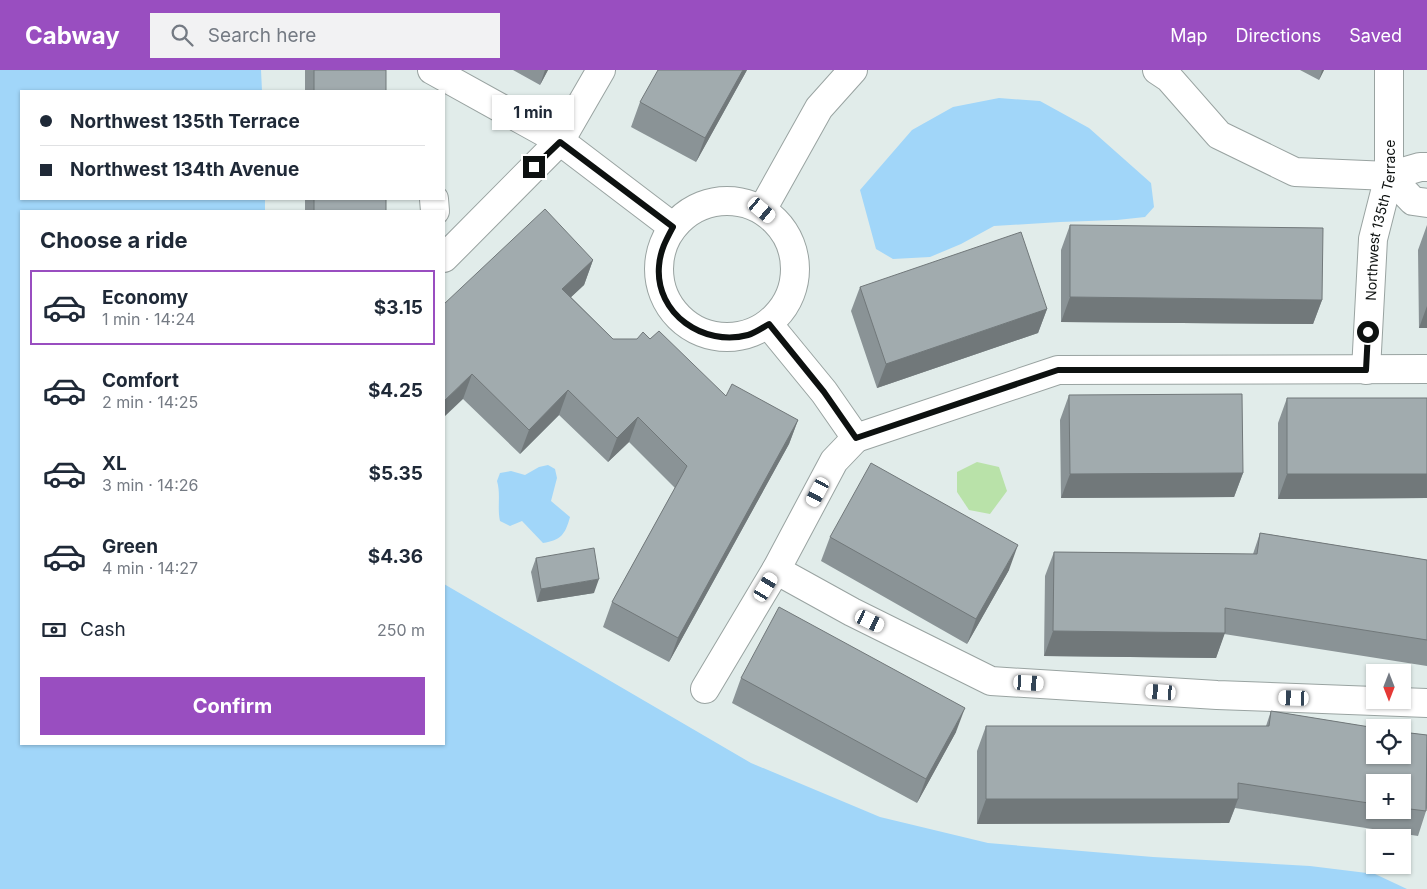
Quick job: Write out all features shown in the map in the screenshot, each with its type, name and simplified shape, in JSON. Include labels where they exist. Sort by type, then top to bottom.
[{"type":"street","points":[[432,90],[432,70],[560,142],[673,227]]},
{"type":"street","points":[[445,257],[560,142],[600,70]]},
{"type":"street","points":[[762,210],[819,108],[853,70]]},
{"type":"street","points":[[1157,70],[1169,78],[1219,135],[1295,172],[1389,176],[1425,162]]},
{"type":"street","name":"Northwest 135th Terrace","points":[[1366,370],[1373,239],[1389,176],[1389,70]]},
{"type":"street","points":[[1389,176],[1413,201],[1427,203]]},
{"type":"street","points":[[724,201],[744,203],[762,210],[780,225],[792,244],[796,266],[794,288],[784,308],[769,324],[749,335],[727,338],[706,335],[686,324],[671,309],[661,289],[658,268],[662,246],[673,227],[688,213],[705,205],[724,201]]},
{"type":"street","points":[[769,324],[824,392],[856,438]]},
{"type":"street","points":[[706,689],[776,570],[834,462],[856,438],[1058,370],[1427,369]]},
{"type":"street","points":[[776,570],[852,612],[991,681],[1218,696],[1427,703]]},
{"type":"green space","points":[[977,462],[999,467],[1007,491],[990,514],[969,510],[957,492],[957,472]]},
{"type":"water","points":[[0,70],[261,70],[262,90],[20,90],[20,200],[265,200],[265,210],[20,210],[20,745],[445,745],[445,585],[751,763],[880,817],[988,843],[1153,857],[1310,866],[1375,874],[1407,889],[0,889]]},
{"type":"water","points":[[999,98],[1040,101],[1089,128],[1151,183],[1154,207],[1145,217],[994,226],[961,244],[930,257],[893,259],[876,249],[860,190],[912,130],[953,107]]},
{"type":"water","points":[[548,465],[555,469],[557,478],[551,501],[570,517],[561,536],[543,543],[522,521],[510,526],[500,521],[497,481],[500,473],[511,471],[525,475],[539,467]]},
{"type":"building","points":[[314,70],[386,70],[386,90],[314,90]]},
{"type":"building","points":[[658,70],[743,70],[705,138],[640,102]]},
{"type":"building","points":[[314,200],[386,200],[386,210],[314,210]]},
{"type":"building","points":[[545,209],[593,260],[562,289],[613,339],[637,339],[643,332],[650,339],[659,331],[726,396],[732,384],[798,420],[678,638],[612,602],[687,466],[638,417],[617,438],[568,390],[529,430],[472,374],[445,400],[445,303]]},
{"type":"building","points":[[1070,225],[1323,228],[1322,300],[1070,297]]},
{"type":"building","points":[[1021,232],[1047,309],[886,364],[860,287]]},
{"type":"building","points":[[1242,394],[1243,473],[1070,474],[1069,395]]},
{"type":"building","points":[[1287,398],[1427,398],[1427,474],[1287,474]]},
{"type":"building","points":[[871,463],[1018,545],[976,619],[830,537]]},
{"type":"building","points":[[1260,533],[1427,560],[1427,640],[1225,608],[1225,633],[1053,631],[1054,552],[1257,554]]},
{"type":"building","points":[[594,548],[599,579],[541,589],[536,558]]},
{"type":"building","points":[[779,607],[965,708],[926,779],[741,678]]},
{"type":"building","points":[[1271,711],[1366,726],[1366,764],[1411,764],[1411,733],[1427,735],[1426,811],[1411,809],[1411,774],[1366,774],[1366,803],[1238,783],[1238,799],[986,799],[986,726],[1269,726]]},
{"type":"route","points":[[534,167],[560,142],[673,227],[662,246],[658,268],[661,289],[671,309],[686,324],[706,335],[727,338],[749,335],[769,324],[824,392],[856,438],[1058,370],[1366,370],[1368,332]]}]
